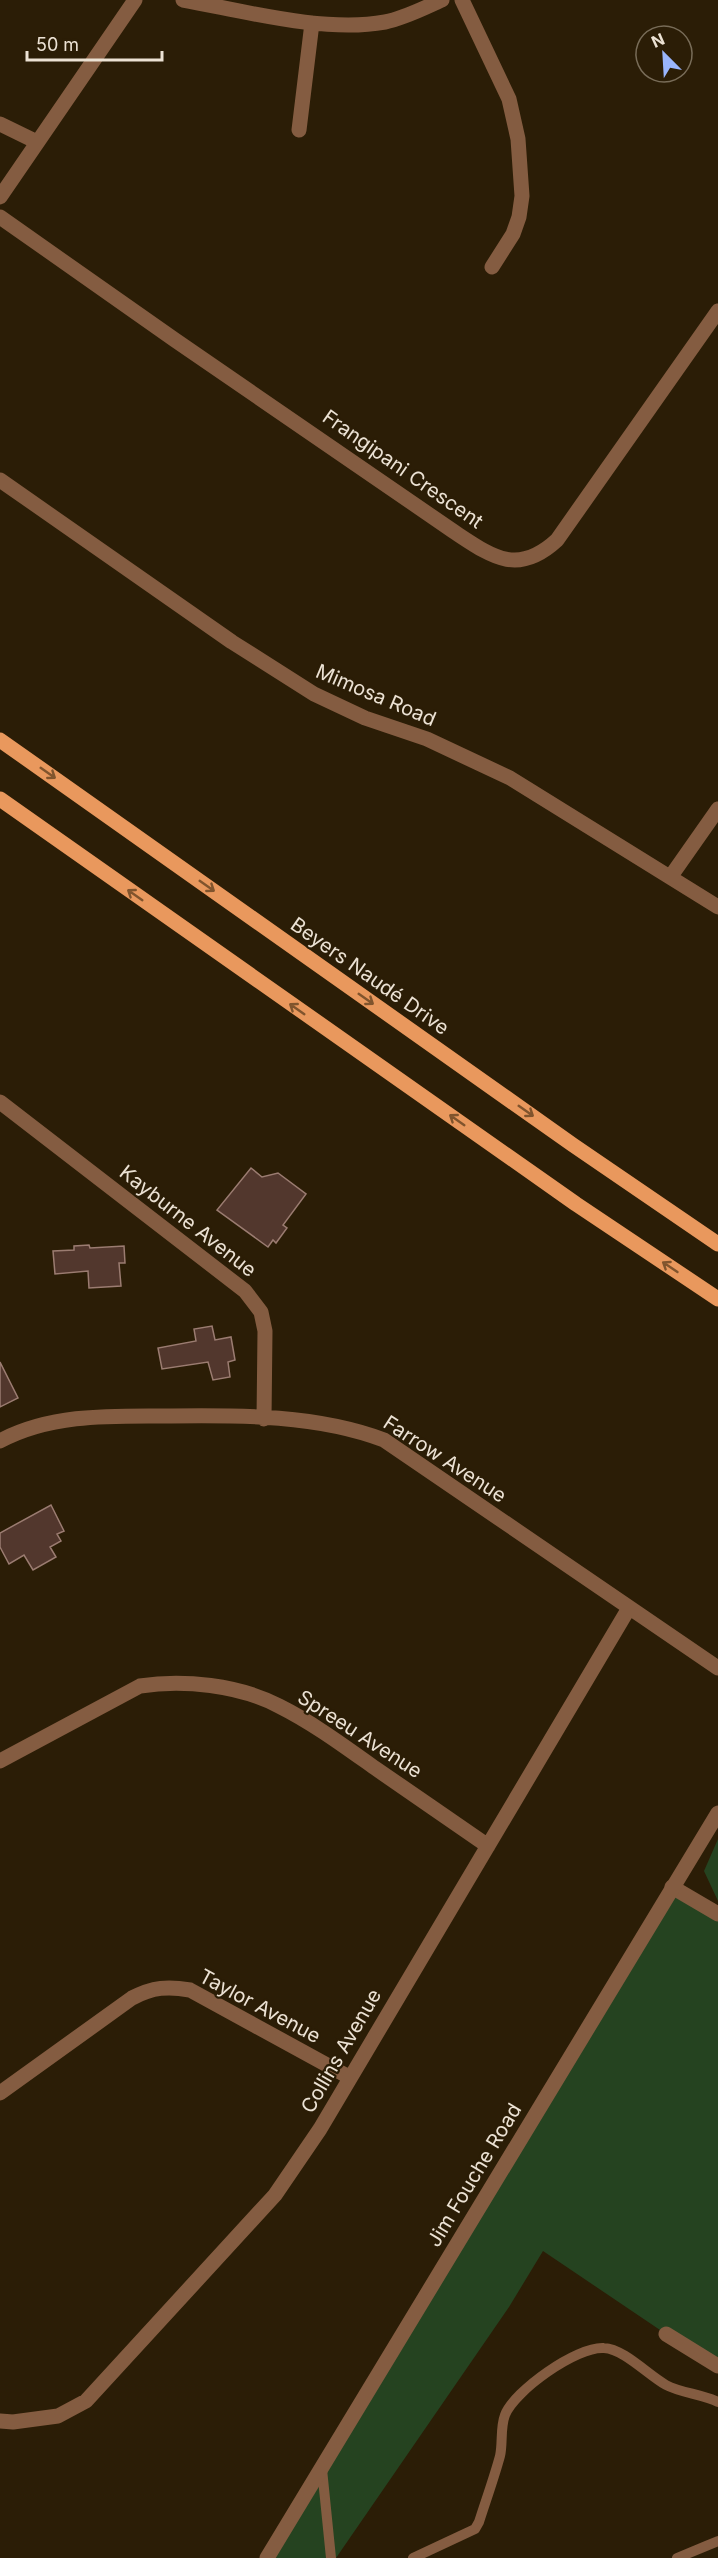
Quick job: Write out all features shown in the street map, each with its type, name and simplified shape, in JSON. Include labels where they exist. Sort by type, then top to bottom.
[{"type":"main road","name":"Beyers Naudé Drive","points":[[0,740],[573,1145],[718,1244]]},
{"type":"main road","points":[[0,799],[576,1204],[718,1299]]},
{"type":"street","points":[[0,197],[135,0]]},
{"type":"street","points":[[183,0],[312,23],[386,22],[442,0]]},
{"type":"street","points":[[462,0],[509,99],[518,139],[522,196],[519,217],[513,234],[492,267]]},
{"type":"street","points":[[299,130],[312,23]]},
{"type":"street","points":[[0,124],[37,142]]},
{"type":"street","name":"Frangipani Crescent","points":[[0,217],[453,531],[491,556],[503,560],[531,558],[544,553],[557,540],[718,311]]},
{"type":"street","name":"Mimosa Road","points":[[0,480],[232,642],[314,694],[365,718],[427,739],[510,778],[718,907]]},
{"type":"street","points":[[671,876],[718,809]]},
{"type":"street","name":"Kayburne Avenue","points":[[0,1102],[245,1291],[261,1312],[265,1331],[264,1419]]},
{"type":"street","name":"Farrow Avenue","points":[[0,1441],[35,1426],[107,1416],[216,1415],[311,1421],[337,1425],[384,1440],[718,1668]]},
{"type":"street","name":"Collins Avenue","points":[[0,2421],[14,2422],[58,2416],[86,2400],[275,2195],[303,2156],[629,1608]]},
{"type":"street","name":"Spreeu Avenue","points":[[0,1761],[140,1686],[166,1682],[190,1683],[250,1695],[277,1704],[312,1725],[488,1846]]},
{"type":"street","name":"Jim Fouche Road","points":[[267,2558],[718,1813]]},
{"type":"street","points":[[672,1887],[718,1914]]},
{"type":"street","name":"Taylor Avenue","points":[[0,2093],[132,1998],[156,1987],[190,1990],[349,2077]]},
{"type":"street","points":[[666,2334],[718,2366]]},
{"type":"lane","points":[[413,2558],[475,2529],[500,2455],[504,2416],[512,2403],[536,2381],[574,2356],[592,2348],[616,2351],[666,2385],[701,2394],[718,2402]]},
{"type":"lane","points":[[322,2469],[331,2558]]},
{"type":"lane","points":[[676,2558],[718,2541]]},
{"type":"green space","points":[[718,1839],[718,1901],[704,1871]]},
{"type":"green space","points":[[675,1885],[718,1920],[718,2360],[666,2334],[543,2251],[509,2307],[336,2558],[265,2558]]},
{"type":"building","points":[[251,1168],[262,1177],[278,1173],[306,1194],[283,1225],[287,1228],[276,1243],[273,1240],[268,1247],[217,1210]]},
{"type":"building","points":[[89,1245],[90,1248],[124,1246],[125,1263],[119,1263],[121,1286],[89,1288],[88,1271],[55,1274],[53,1251],[74,1250],[74,1246]]},
{"type":"building","points":[[212,1326],[215,1340],[231,1337],[235,1360],[228,1362],[230,1377],[213,1380],[208,1362],[162,1369],[158,1348],[196,1341],[194,1329]]},
{"type":"building","points":[[0,1362],[18,1398],[0,1407]]},
{"type":"building","points":[[51,1505],[64,1531],[57,1534],[61,1541],[50,1547],[56,1557],[33,1570],[24,1555],[9,1564],[0,1547],[0,1533]]}]
